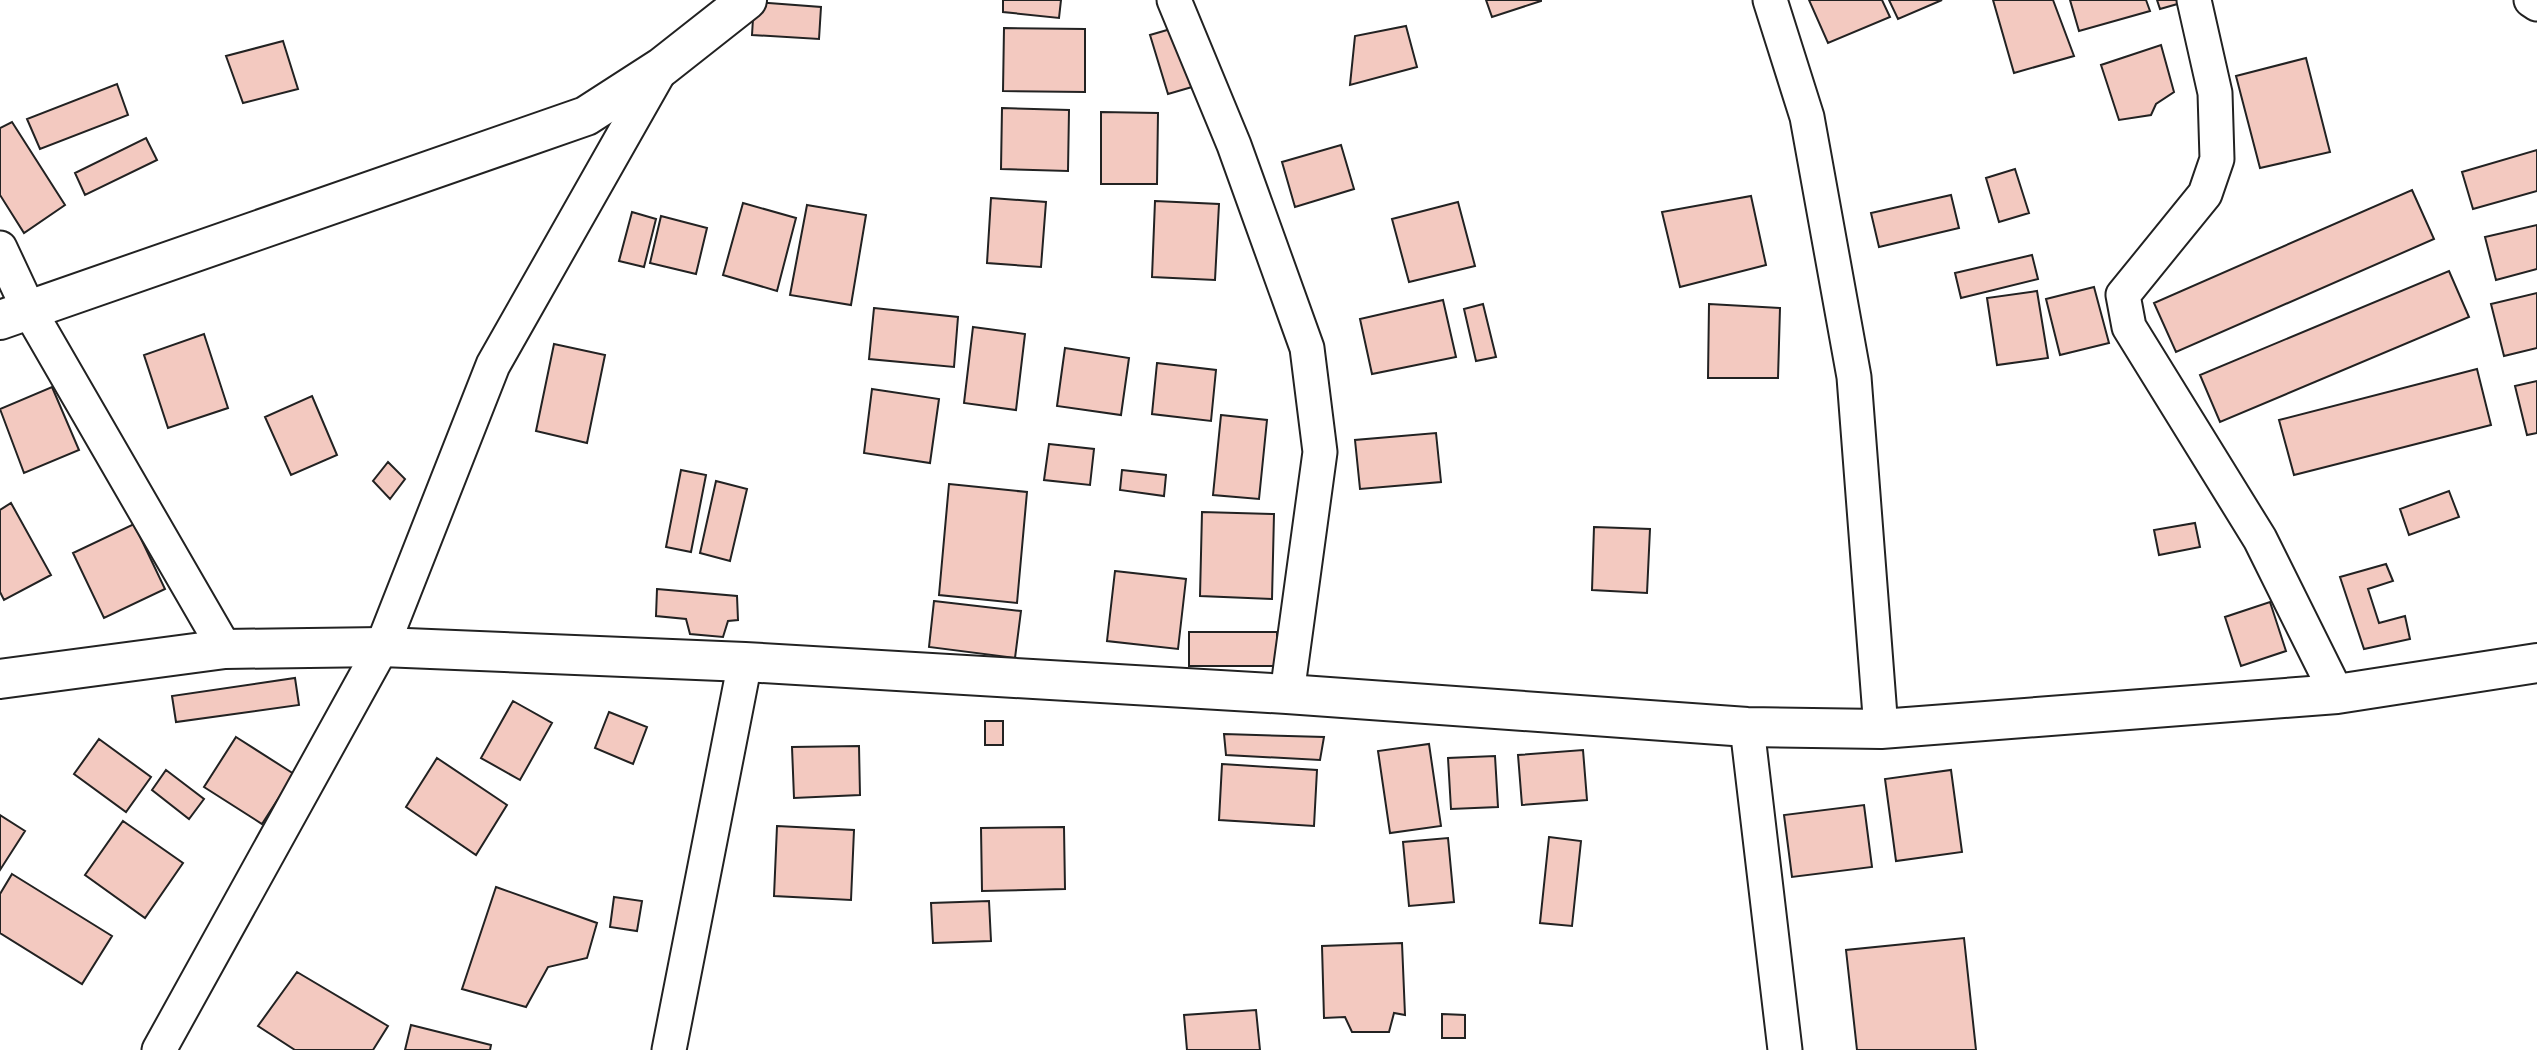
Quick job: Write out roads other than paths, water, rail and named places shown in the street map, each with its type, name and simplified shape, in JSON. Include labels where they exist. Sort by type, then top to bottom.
[{"type":"street","points":[[15,315],[586,116],[662,67],[747,0]]},
{"type":"street","points":[[1174,0],[1234,145],[1307,348],[1320,452],[1287,694]]},
{"type":"street","points":[[1770,0],[1807,117],[1854,377],[1881,729]]},
{"type":"street","points":[[2194,0],[2215,93],[2217,159],[2204,194],[2123,295],[2129,327],[2260,539],[2337,694]]},
{"type":"street","points":[[2531,0],[2537,4]]},
{"type":"street","points":[[159,1050],[382,647],[493,365],[662,67]]},
{"type":"street","points":[[0,248],[15,315],[225,649]]},
{"type":"street","points":[[0,679],[225,649],[382,647],[745,662],[1287,694],[1747,727],[1881,729],[2337,694],[2537,663]]},
{"type":"street","points":[[669,1050],[745,662]]},
{"type":"street","points":[[1747,727],[1785,1050]]}]
